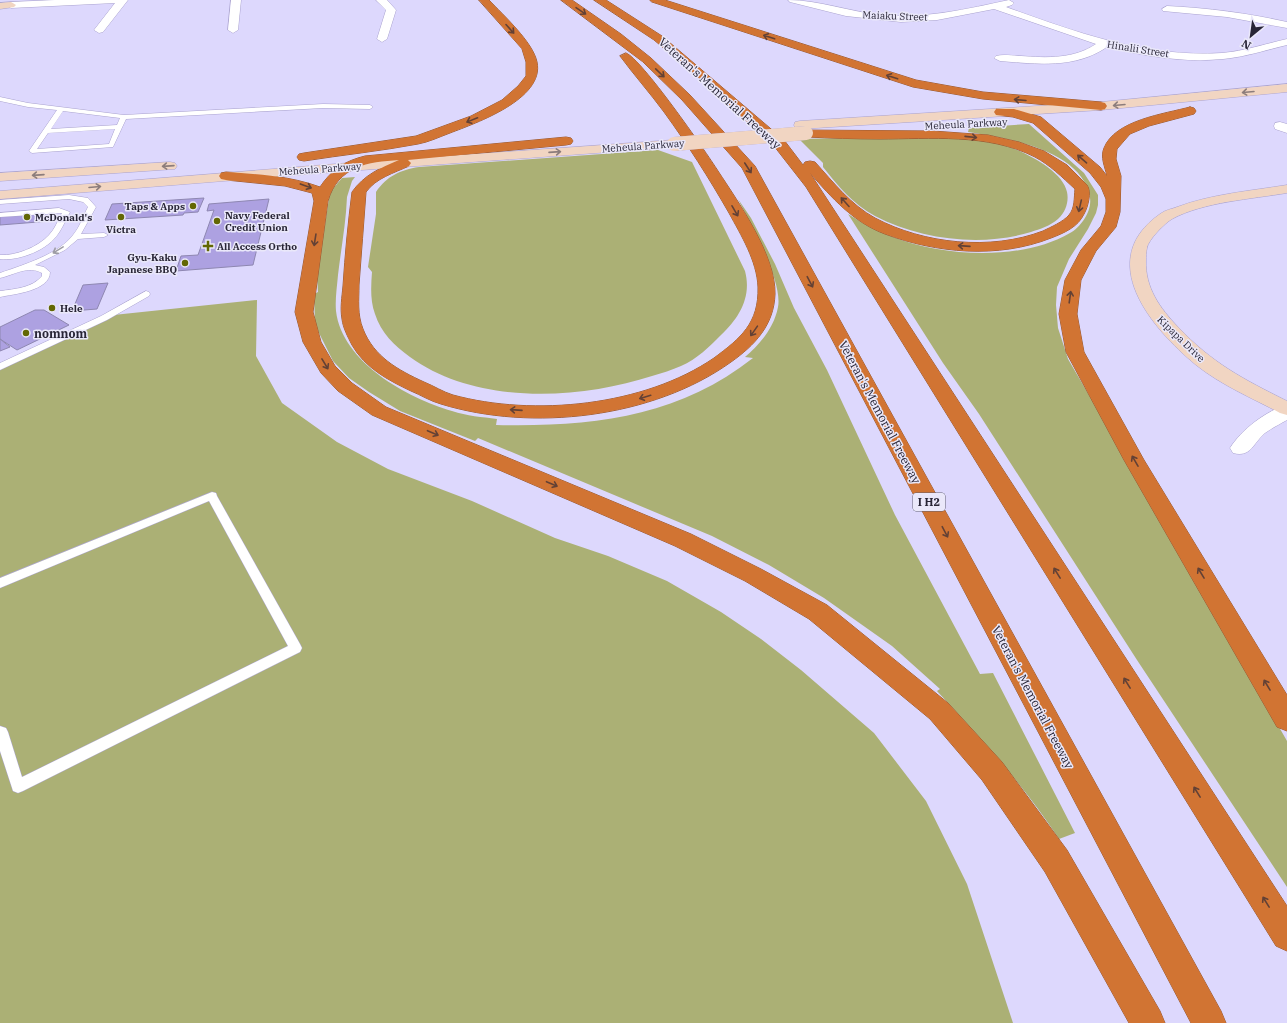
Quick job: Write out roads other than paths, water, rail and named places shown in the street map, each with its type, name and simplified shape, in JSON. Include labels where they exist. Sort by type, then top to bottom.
[{"type":"highway","points":[[304,157],[418,140],[475,119],[506,103],[522,89],[532,76],[532,62],[527,48],[484,0]]},
{"type":"highway","name":"Veteran's Memorial Freeway","points":[[566,0],[646,59],[698,109],[748,166],[1209,1023]]},
{"type":"highway","name":"Veteran's Memorial Freeway","points":[[599,0],[658,38],[693,67],[779,143],[812,185],[1287,935]]},
{"type":"highway","points":[[605,0],[632,14],[699,57],[738,95],[764,116],[853,211],[900,235],[933,243],[968,247],[997,246],[1031,240],[1050,233],[1070,223],[1078,213],[1082,188],[1071,175],[1054,161],[1034,151],[1009,143],[947,134],[878,135],[803,129]]},
{"type":"highway","points":[[655,0],[913,83],[947,92],[986,97],[1101,106]]},
{"type":"highway","points":[[404,163],[383,172],[365,183],[359,192],[351,260],[350,318],[365,351],[384,369],[408,382],[448,400],[494,409],[536,412],[591,408],[645,398],[676,386],[721,363],[749,339],[765,313],[766,288],[764,272],[744,226],[709,166],[644,78],[597,22]]},
{"type":"highway","points":[[1190,111],[1145,123],[1125,131],[1115,140],[1110,149],[1109,159],[1114,176],[1113,212],[1108,227],[1089,250],[1073,280],[1068,314],[1076,352],[1134,460],[1287,719]]},
{"type":"highway","points":[[1000,112],[1014,113],[1037,120],[1095,170],[1108,186],[1114,200]]},
{"type":"highway","points":[[566,141],[506,148],[384,158],[360,162],[348,166],[330,182],[323,191],[304,312],[312,342],[328,370],[345,387],[379,411],[683,540],[754,574],[818,612],[939,712],[992,771],[1056,860],[1148,1023]]},
{"type":"highway","points":[[226,176],[285,181],[302,185],[319,191],[321,201]]},
{"type":"main road","points":[[0,6],[14,3]]},
{"type":"main road","name":"Meheula Parkway","points":[[0,195],[348,166],[404,163],[1000,112],[1101,106],[1287,88]]},
{"type":"main road","name":"Meheula Parkway","points":[[803,129],[1037,120],[1205,110]]},
{"type":"main road","name":"Meheula Parkway","points":[[289,158],[566,141],[673,139]]},
{"type":"main road","points":[[0,177],[180,165]]},
{"type":"main road","name":"Kipapa Drive","points":[[1287,189],[1201,203],[1166,216],[1150,231],[1139,247],[1138,268],[1141,287],[1156,314],[1185,345],[1203,361],[1233,381],[1287,410]]},
{"type":"street","points":[[0,15],[14,3],[117,0]]},
{"type":"street","points":[[99,30],[123,0]]},
{"type":"street","points":[[233,30],[236,0]]},
{"type":"street","points":[[381,0],[391,10],[382,39]]},
{"type":"street","name":"Maiaku Street","points":[[793,0],[843,13],[896,18],[936,18],[1020,0]]},
{"type":"street","name":"Hinalii Street","points":[[995,6],[1058,30],[1104,44],[1161,54],[1204,56],[1235,54],[1287,42]]},
{"type":"street","points":[[1167,9],[1216,12],[1253,17],[1287,25]]},
{"type":"street","points":[[1000,58],[1043,60],[1070,58],[1086,54],[1104,44]]},
{"type":"street","points":[[1240,448],[1258,430],[1287,410]]},
{"type":"lane","points":[[0,99],[28,105],[124,117],[323,106],[370,108]]},
{"type":"lane","points":[[61,108],[32,151],[110,146],[124,117]]},
{"type":"lane","points":[[46,131],[120,127]]},
{"type":"lane","points":[[0,202],[69,197],[84,200],[92,207],[75,237],[65,245],[45,258],[0,276]]},
{"type":"lane","points":[[0,215],[59,210],[66,212],[52,237],[31,250],[17,255],[3,258],[0,257]]},
{"type":"lane","points":[[75,237],[104,235]]},
{"type":"lane","points":[[0,252],[6,249],[38,246]]},
{"type":"lane","points":[[0,294],[30,288],[43,280],[46,276],[46,272],[37,268],[19,269]]},
{"type":"lane","points":[[0,367],[104,318],[146,294]]},
{"type":"lane","points":[[0,582],[212,496],[296,648],[18,786],[0,731]]},
{"type":"place","name":"Taps & Apps","points":[[193,206]]},
{"type":"place","name":"McDonald's","points":[[27,217]]},
{"type":"place","name":"Victra","points":[[121,217]]},
{"type":"place","name":"Navy Federal Credit Union","points":[[217,221]]},
{"type":"place","name":"All Access Ortho","points":[[208,246]]},
{"type":"place","name":"Gyu-Kaku Japanese BBQ","points":[[185,263]]},
{"type":"place","name":"Hele","points":[[52,308]]},
{"type":"place","name":"nomnom","points":[[26,333]]}]
